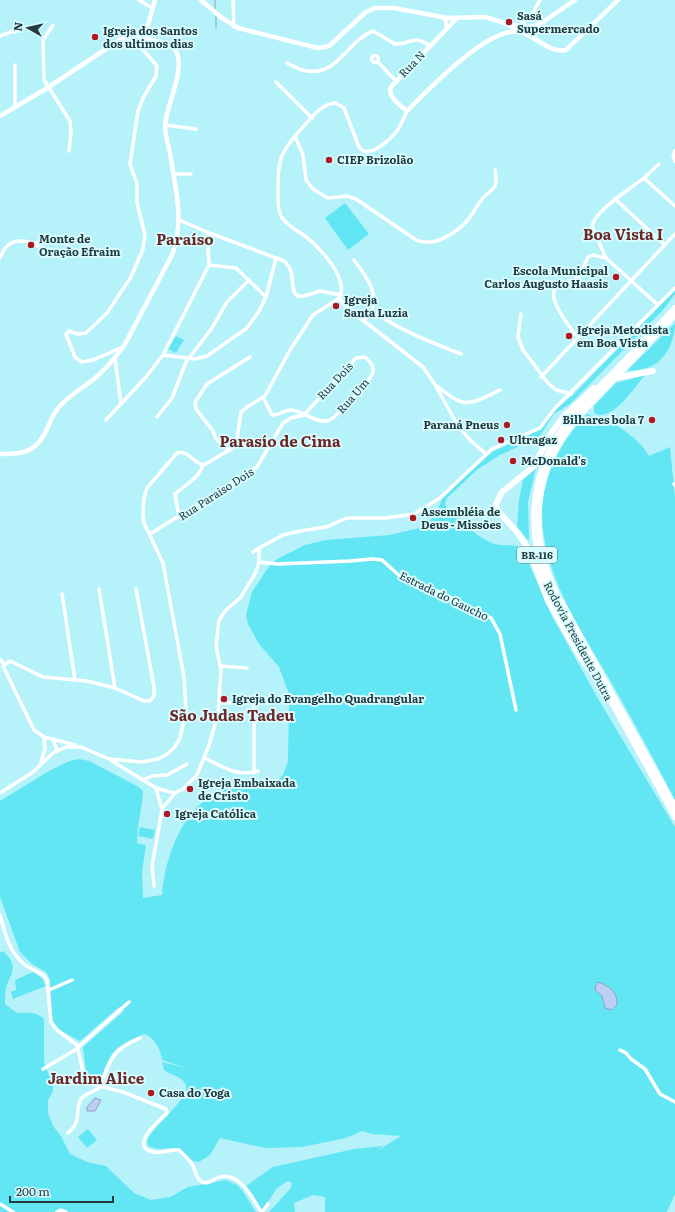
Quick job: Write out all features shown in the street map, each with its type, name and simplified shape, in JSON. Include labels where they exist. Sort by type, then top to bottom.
[{"type":"highway","name":"Rodovia Presidente Dutra","points":[[675,308],[591,396],[558,435],[544,463],[534,503],[534,537],[543,575],[675,817]]},
{"type":"highway","name":"Rodovia Presidente Dutra","points":[[675,315],[571,425],[553,455],[545,475],[539,501],[538,526],[540,544],[548,575],[561,602],[675,807]]},
{"type":"highway","points":[[603,687],[589,671],[557,617],[540,583],[529,550],[512,526],[498,511],[496,504],[502,492],[533,467],[552,432],[563,417],[634,352]]},
{"type":"highway","points":[[615,378],[654,370]]},
{"type":"street","points":[[139,0],[152,8]]},
{"type":"street","points":[[141,46],[155,0]]},
{"type":"street","points":[[201,0],[234,26],[313,48],[322,48],[333,42],[362,15],[372,9],[394,8],[443,18],[481,16],[499,20],[518,27],[525,33],[556,49],[566,50],[618,0]]},
{"type":"street","points":[[233,0],[234,26]]},
{"type":"street","points":[[486,454],[462,430],[447,408],[434,383],[422,367],[364,321],[348,311],[340,296],[341,284],[328,260],[318,248],[287,224],[280,215],[278,201],[278,164],[287,145],[325,105],[339,103],[344,108],[356,143],[361,150],[368,152],[376,149],[392,136],[398,129],[407,111],[442,77],[472,52],[527,21],[540,0]]},
{"type":"street","points":[[499,20],[504,24],[518,27],[528,27],[540,24],[575,0]]},
{"type":"street","points":[[222,18],[228,19],[233,11]]},
{"type":"street","points":[[443,18],[447,23],[446,31]]},
{"type":"street","name":"Rua N","points":[[407,111],[390,93],[391,86],[457,18]]},
{"type":"street","points":[[525,33],[528,27],[527,21]]},
{"type":"street","points":[[503,34],[506,29],[504,24]]},
{"type":"street","points":[[53,25],[43,37],[43,75],[47,87],[70,121],[71,132],[69,151]]},
{"type":"street","points":[[0,36],[14,30]]},
{"type":"street","points":[[287,63],[307,71],[330,68],[339,61],[355,42],[373,31],[396,44],[416,39],[423,41],[430,46]]},
{"type":"street","points":[[503,34],[512,32],[525,33]]},
{"type":"street","points":[[124,346],[93,360],[82,362],[75,356],[66,334],[68,331],[78,334],[86,332],[107,313],[131,277],[139,262],[145,244],[145,235],[137,203],[137,184],[130,164],[140,105],[156,76],[157,69],[154,61],[133,38]]},
{"type":"street","points":[[0,116],[121,39],[144,39],[169,44],[177,53],[178,70],[165,125],[179,220],[176,242],[172,255],[124,346],[115,358],[94,379],[62,403],[55,412],[43,437],[36,446],[20,453],[0,454]]},
{"type":"street","points":[[377,61],[396,80]]},
{"type":"street","points":[[15,65],[15,106]]},
{"type":"street","points":[[276,82],[312,118]]},
{"type":"street","points":[[165,125],[196,129]]},
{"type":"street","points":[[295,136],[303,155],[306,180],[313,189],[328,198],[353,198],[416,240],[426,243],[433,243],[443,238],[467,220],[483,198],[494,187],[496,181],[495,170]]},
{"type":"street","points":[[674,160],[675,151]]},
{"type":"street","points":[[658,305],[606,258],[594,234],[592,224],[601,213],[659,164]]},
{"type":"street","points":[[173,174],[191,174]]},
{"type":"street","points":[[644,178],[675,206]]},
{"type":"street","points":[[616,200],[664,244]]},
{"type":"street","points":[[179,220],[284,261],[289,268],[296,295],[301,296],[320,291],[340,296]]},
{"type":"street","points":[[106,420],[146,377],[163,355],[209,265],[207,232]]},
{"type":"street","points":[[541,377],[675,234]]},
{"type":"street","points":[[0,258],[7,246],[17,240],[36,243]]},
{"type":"street","points":[[577,337],[556,305],[554,291],[560,284],[579,277],[588,257],[593,255],[606,258]]},
{"type":"street","points":[[163,355],[189,358],[204,357],[243,332],[259,312],[266,297],[276,258]]},
{"type":"street","points":[[354,260],[370,285],[374,302],[372,311],[364,321]]},
{"type":"street","points":[[209,265],[236,268],[266,297]]},
{"type":"street","points":[[157,417],[172,398],[182,369],[189,358],[212,328],[227,302],[249,280]]},
{"type":"street","points":[[253,552],[283,535],[326,527],[347,518],[385,518],[414,514],[440,498],[493,449],[540,428],[552,412],[675,288]]},
{"type":"street","points":[[109,759],[142,762],[158,759],[174,748],[184,725],[187,702],[184,677],[174,631],[163,563],[144,523],[144,498],[147,488],[177,453],[186,454],[203,465],[209,464],[229,451],[237,443],[241,412],[263,397],[305,326],[316,312],[340,296]]},
{"type":"street","points":[[372,311],[388,322],[461,354]]},
{"type":"street","points":[[521,314],[519,342],[541,377],[556,390],[571,394]]},
{"type":"street","name":"Rua Dois","points":[[304,415],[356,358],[364,356],[370,361]]},
{"type":"street","points":[[229,451],[216,439],[213,431],[196,409],[195,402],[207,384],[250,357]]},
{"type":"street","points":[[115,358],[121,404]]},
{"type":"street","name":"Rua Um","points":[[263,397],[272,415],[290,410],[323,421],[333,418],[371,376],[373,369],[370,361]]},
{"type":"street","points":[[434,383],[453,398],[464,403],[477,401],[500,390]]},
{"type":"street","name":"Rua Paraiso Dois","points":[[150,534],[257,467],[283,422],[291,418],[304,415]]},
{"type":"street","points":[[179,517],[174,494],[192,480],[201,470],[203,465]]},
{"type":"street","points":[[162,810],[176,793],[195,778],[205,758],[217,720],[219,703],[220,666],[216,646],[220,617],[242,595],[255,574],[259,562],[259,548]]},
{"type":"street","name":"Estrada do Gaucho","points":[[259,562],[278,564],[350,561],[372,558],[382,560],[403,579],[442,593],[491,618],[500,634],[516,710]]},
{"type":"street","points":[[4,664],[10,661],[43,677],[75,680],[114,688],[144,701],[150,701],[154,696],[153,680],[136,589]]},
{"type":"street","points":[[99,590],[114,688]]},
{"type":"street","points":[[62,594],[75,680]]},
{"type":"street","points":[[0,659],[4,664],[4,670],[15,688],[30,724],[36,732],[44,737],[76,746],[109,759],[156,788],[176,793]]},
{"type":"street","points":[[220,666],[247,668]]},
{"type":"street","points":[[219,703],[270,703]]},
{"type":"street","points":[[205,758],[235,773],[242,774],[256,772],[254,704]]},
{"type":"street","points":[[40,765],[45,749],[44,737]]},
{"type":"street","points":[[53,739],[57,750]]},
{"type":"street","points":[[0,793],[40,765],[57,750],[66,746],[76,746]]},
{"type":"street","points":[[45,749],[50,755]]},
{"type":"street","points":[[143,780],[152,776],[167,776],[187,764]]},
{"type":"street","points":[[154,886],[152,868],[162,810],[156,788]]},
{"type":"street","points":[[0,915],[10,947],[24,964],[43,975],[47,980],[49,990],[48,1008],[53,1025],[58,1032],[76,1043],[79,1048],[86,1080],[90,1084],[123,1092],[166,1109],[167,1112],[146,1136],[144,1142],[147,1149],[154,1152],[179,1150],[192,1164],[198,1178],[202,1183],[207,1183],[222,1177],[233,1178],[244,1187],[262,1212],[268,1204]]},
{"type":"street","points":[[49,990],[72,980]]},
{"type":"street","points":[[43,1069],[79,1048],[129,1002]]},
{"type":"street","points":[[68,1132],[75,1126],[78,1120],[79,1101],[84,1095],[97,1090],[100,1087],[114,1053],[123,1046],[140,1038]]},
{"type":"street","points":[[620,1050],[626,1053],[631,1059],[645,1069],[660,1094],[675,1102]]},
{"type":"street","points":[[0,1204],[13,1212]]},
{"type":"street","points":[[57,1212],[61,1210],[66,1212]]},
{"type":"shaded area","points":[[345,203],[369,234],[348,250],[325,218]]},
{"type":"shaded area","points":[[675,290],[675,294],[663,310],[570,404],[554,414],[539,437],[500,455],[478,469],[447,498],[445,504],[447,509],[474,532],[486,540],[499,545],[522,548],[553,618],[597,697],[675,827],[675,1194],[667,1212],[325,1212],[325,1197],[313,1195],[294,1203],[295,1212],[269,1212],[291,1188],[292,1183],[288,1181],[277,1188],[262,1211],[246,1186],[273,1167],[354,1149],[383,1146],[377,1151],[401,1136],[372,1134],[362,1131],[346,1138],[302,1147],[265,1148],[220,1138],[210,1155],[199,1162],[193,1161],[178,1148],[157,1149],[148,1146],[147,1141],[150,1135],[178,1103],[186,1089],[183,1081],[164,1070],[162,1062],[186,1068],[162,1060],[157,1045],[151,1038],[144,1034],[125,1043],[114,1051],[107,1063],[99,1083],[89,1080],[86,1071],[83,1047],[124,1011],[119,1007],[80,1041],[61,1031],[54,1024],[52,1018],[50,979],[46,972],[32,964],[20,952],[0,897],[0,801],[49,771],[69,761],[79,759],[89,761],[139,787],[143,791],[137,843],[146,845],[142,872],[143,898],[162,895],[167,864],[172,848],[179,832],[188,818],[199,806],[211,796],[226,789],[278,781],[284,773],[288,761],[289,694],[279,667],[259,644],[248,624],[246,615],[252,592],[267,569],[277,559],[305,545],[326,540],[390,535],[423,527],[435,516],[442,499],[492,452],[541,429],[552,413],[574,394]]},
{"type":"shaded area","points":[[675,323],[675,330],[671,343],[665,355],[660,360],[646,368],[627,371]]},
{"type":"shaded area","points":[[176,336],[184,340],[176,353],[168,349]]},
{"type":"shaded area","points":[[645,375],[622,403],[615,409],[601,415],[594,413],[594,406],[616,383]]},
{"type":"shaded area","points":[[587,414],[595,418],[602,416],[622,429],[640,444],[649,456],[670,447],[675,498],[675,800],[651,754],[572,614],[556,581],[546,548],[542,515],[546,482],[561,448]]},
{"type":"shaded area","points":[[536,468],[528,502],[529,541],[517,527],[519,500],[523,480]]},
{"type":"shaded area","points":[[140,827],[155,830],[153,839],[138,836]]},
{"type":"shaded area","points":[[3,951],[13,965],[12,973],[6,987],[5,1004],[17,1013],[34,1014],[41,1016],[44,1019],[44,1061],[46,1069],[53,1080],[53,1091],[48,1100],[48,1113],[53,1126],[61,1136],[70,1154],[87,1162],[106,1166],[134,1193],[151,1200],[170,1197],[188,1187],[226,1180],[237,1185],[242,1190],[256,1212],[0,1212],[0,953]]},
{"type":"shaded area","points":[[33,972],[42,978],[46,986],[13,999],[11,992],[16,990],[15,980]]},
{"type":"shaded area","points":[[598,982],[610,988],[615,994],[617,1005],[612,1010],[605,1008],[602,996],[595,990]]},
{"type":"shaded area","points":[[95,1098],[101,1100],[95,1111],[87,1111],[87,1107]]},
{"type":"shaded area","points":[[88,1129],[97,1140],[87,1148],[78,1137]]},
{"type":"waterway","points":[[215,0],[215,9]]},
{"type":"waterway","points":[[216,16],[216,27]]},
{"type":"place","name":"Sasá Supermercado","points":[[509,22]]},
{"type":"place","name":"Igreja dos Santos dos ultimos dias","points":[[95,37]]},
{"type":"place","name":"CIEP Brizolão","points":[[329,160]]},
{"type":"place","name":"Monte de Oração Efraim","points":[[31,245]]},
{"type":"place","name":"Escola Municipal Carlos Augusto Haasis","points":[[616,277]]},
{"type":"place","name":"Igreja Santa Luzia","points":[[336,306]]},
{"type":"place","name":"Igreja Metodista em Boa Vista","points":[[569,336]]},
{"type":"place","name":"Bilhares bola 7","points":[[652,420]]},
{"type":"place","name":"Paraná Pneus","points":[[507,425]]},
{"type":"place","name":"Ultragaz","points":[[501,440]]},
{"type":"place","name":"McDonald's","points":[[513,461]]},
{"type":"place","name":"Assembléia de Deus - Missões","points":[[413,518]]},
{"type":"place","name":"Igreja do Evangelho Quadrangular","points":[[224,699]]},
{"type":"place","name":"Igreja Embaixada de Cristo","points":[[190,789]]},
{"type":"place","name":"Igreja Católica","points":[[167,814]]},
{"type":"place","name":"Casa do Yoga","points":[[151,1093]]},
{"type":"district","name":"Boa Vista I","points":[[623,235]]},
{"type":"district","name":"Paraíso","points":[[185,240]]},
{"type":"district","name":"Parasío de Cima","points":[[280,442]]},
{"type":"district","name":"São Judas Tadeu","points":[[232,716]]},
{"type":"district","name":"Jardim Alice","points":[[96,1079]]}]
